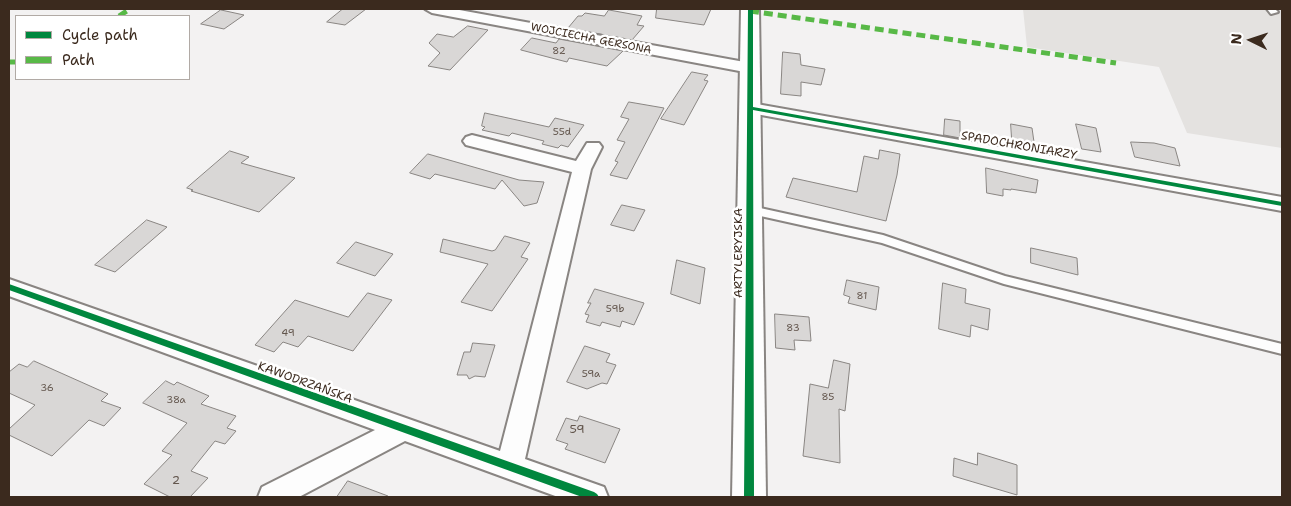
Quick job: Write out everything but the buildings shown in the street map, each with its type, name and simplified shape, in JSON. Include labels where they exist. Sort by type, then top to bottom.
[{"type":"street","name":"WOJCIECHA GERSONA","points":[[432,9],[490,14],[750,68]]},
{"type":"street","name":"ARTYLERYJSKA","points":[[749,497],[750,9]]},
{"type":"street","name":"SPADOCHRONIARZY","points":[[751,108],[1282,204]]},
{"type":"street","points":[[472,141],[582,169]]},
{"type":"street","points":[[510,465],[582,169],[594,147]]},
{"type":"street","name":"KAWODRZAŃSKA","points":[[9,288],[401,430],[510,465],[594,497]]},
{"type":"street","points":[[272,497],[401,430]]},
{"type":"lane","points":[[751,210],[883,239],[1004,280],[1282,349]]},
{"type":"shaded area","points":[[1023,9],[1282,9],[1282,148],[1187,133],[1159,67],[1027,47]]},
{"type":"marked path","points":[[121,15],[130,9]]},
{"type":"marked path","points":[[750,11],[1116,63]]},
{"type":"marked path","points":[[9,62],[15,62]]},
{"type":"cycle path","points":[[749,497],[750,9]]},
{"type":"cycle path","points":[[751,108],[1282,204]]},
{"type":"cycle path","points":[[9,287],[594,497]]}]
